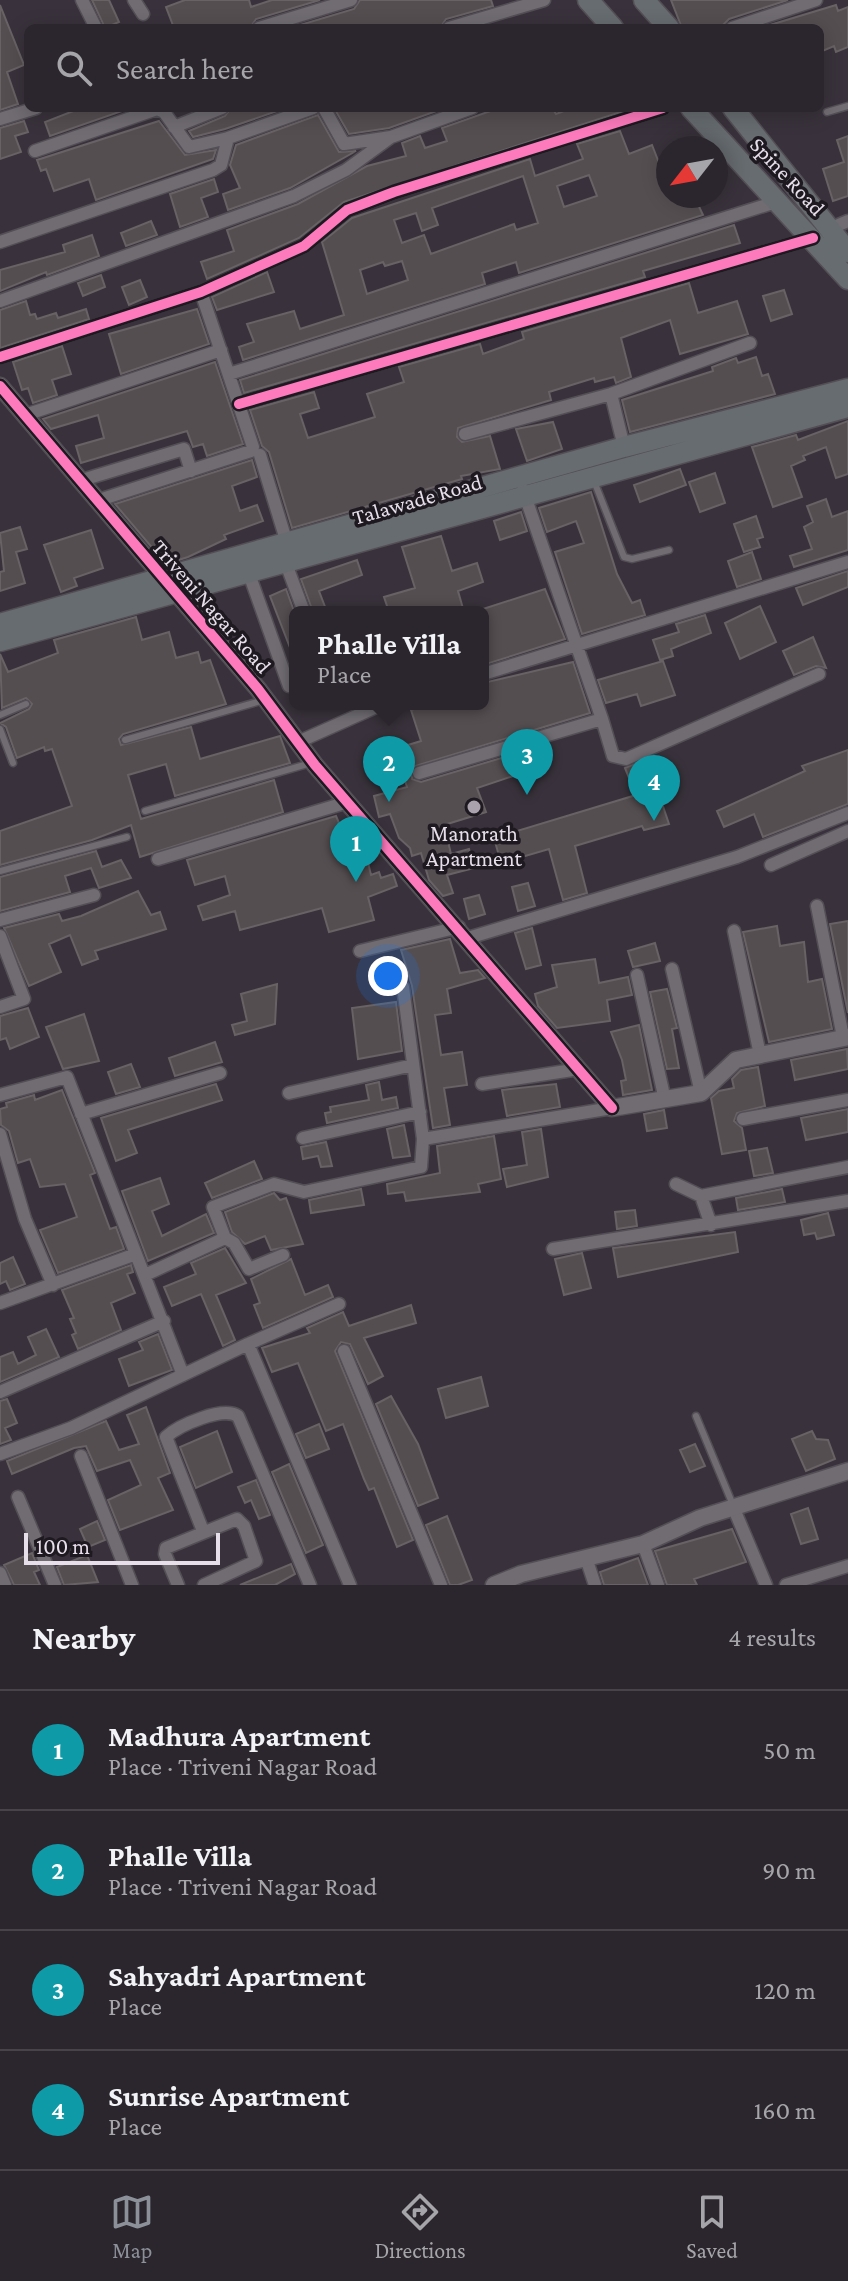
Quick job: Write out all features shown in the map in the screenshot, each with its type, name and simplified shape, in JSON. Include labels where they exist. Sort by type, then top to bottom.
[{"type":"main road","points":[[588,0],[609,24]]},
{"type":"main road","points":[[644,0],[665,24]]},
{"type":"main road","name":"Spine Road","points":[[695,112],[780,201],[830,229],[848,279]]},
{"type":"main road","name":"Spine Road","points":[[736,112],[848,252]]},
{"type":"main road","name":"Talawade Road","points":[[0,624],[286,552],[522,485],[624,447],[848,389]]},
{"type":"main road","name":"Talawade Road","points":[[522,485],[591,475],[848,407]]},
{"type":"main road","name":"Talawade Road","points":[[0,641],[168,584],[248,571],[286,552]]},
{"type":"street","points":[[82,0],[94,24]]},
{"type":"street","points":[[134,0],[143,14]]},
{"type":"street","points":[[272,24],[351,0]]},
{"type":"street","points":[[463,24],[544,0]]},
{"type":"street","points":[[744,24],[816,0]]},
{"type":"street","points":[[0,119],[24,112]]},
{"type":"street","points":[[35,151],[148,112]]},
{"type":"street","points":[[164,112],[189,147],[228,138],[302,112]]},
{"type":"street","points":[[174,127],[212,112]]},
{"type":"street","points":[[326,112],[344,144],[391,137],[461,112]]},
{"type":"street","points":[[0,357],[201,292],[304,246],[347,210],[394,192],[650,112]]},
{"type":"street","points":[[0,301],[294,196],[346,170],[391,137]]},
{"type":"street","points":[[0,242],[213,170],[221,165],[228,138]]},
{"type":"street","points":[[229,374],[780,201]]},
{"type":"street","points":[[239,404],[830,229]]},
{"type":"street","points":[[96,501],[251,451],[253,447],[201,292]]},
{"type":"street","points":[[465,434],[611,394],[750,343]]},
{"type":"street","points":[[25,415],[221,350]]},
{"type":"street","name":"Triveni Nagar Road","points":[[0,386],[266,700],[313,762],[612,1108]]},
{"type":"street","points":[[611,394],[624,447]]},
{"type":"street","points":[[79,481],[184,449],[191,471]]},
{"type":"street","points":[[260,455],[302,606]]},
{"type":"street","points":[[522,485],[613,756],[626,759],[819,674]]},
{"type":"street","points":[[489,672],[848,562]]},
{"type":"street","points":[[248,571],[289,686]]},
{"type":"street","points":[[298,742],[370,710]]},
{"type":"street","points":[[419,773],[602,719]]},
{"type":"street","points":[[158,859],[348,802]]},
{"type":"street","points":[[360,951],[463,933],[737,857],[848,813]]},
{"type":"street","points":[[771,865],[848,831]]},
{"type":"street","points":[[0,920],[94,895]]},
{"type":"street","points":[[423,1139],[701,1093],[736,1060],[846,1037],[817,906]]},
{"type":"street","points":[[734,931],[760,1055]]},
{"type":"street","points":[[0,936],[24,999],[0,1007]]},
{"type":"street","points":[[672,969],[701,1093]]},
{"type":"street","points":[[637,975],[665,1100]]},
{"type":"street","points":[[283,1255],[249,1269],[234,1243],[225,1238],[213,1207],[274,1184],[304,1192],[421,1167],[423,1139],[403,987]]},
{"type":"street","points":[[289,1093],[413,1065]]},
{"type":"street","points":[[482,1084],[579,1069]]},
{"type":"street","points":[[81,1114],[220,1073]]},
{"type":"street","points":[[0,1095],[67,1077],[183,1375]]},
{"type":"street","points":[[743,1119],[848,1100]]},
{"type":"street","points":[[303,1138],[420,1112]]},
{"type":"street","points":[[0,1134],[25,1219],[53,1285]]},
{"type":"street","points":[[676,1184],[701,1196],[848,1167]]},
{"type":"street","points":[[701,1196],[711,1225]]},
{"type":"street","points":[[553,1249],[848,1201]]},
{"type":"street","points":[[145,1275],[225,1238]]},
{"type":"street","points":[[0,1303],[136,1254]]},
{"type":"street","points":[[0,1454],[71,1428],[339,1304]]},
{"type":"street","points":[[0,1392],[164,1321]]},
{"type":"street","points":[[248,1344],[350,1585]]},
{"type":"street","points":[[344,1351],[441,1585]]},
{"type":"street","points":[[203,1531],[166,1437],[220,1413],[233,1412],[238,1416],[267,1477],[310,1585]]},
{"type":"street","points":[[81,1456],[132,1585]]},
{"type":"street","points":[[494,1585],[523,1580],[586,1558],[643,1544],[700,1518],[848,1471]]},
{"type":"street","points":[[18,1497],[55,1585]]},
{"type":"street","points":[[734,1509],[766,1585]]},
{"type":"street","points":[[178,1585],[164,1551],[170,1545],[237,1519],[244,1526],[256,1558],[251,1566],[220,1582],[204,1585]]},
{"type":"street","points":[[643,1544],[658,1585]]},
{"type":"street","points":[[586,1558],[595,1585]]},
{"type":"street","points":[[786,1585],[848,1566]]},
{"type":"street","points":[[0,1573],[5,1585]]},
{"type":"lane","points":[[827,112],[848,106]]},
{"type":"lane","points":[[591,475],[624,557],[632,559],[669,550]]},
{"type":"lane","points":[[125,740],[266,700]]},
{"type":"lane","points":[[0,715],[26,704]]},
{"type":"lane","points":[[0,729],[13,763]]},
{"type":"lane","points":[[145,811],[313,762]]},
{"type":"lane","points":[[0,871],[127,837]]},
{"type":"lane","points":[[696,1416],[734,1509]]},
{"type":"building","points":[[92,0],[109,0],[119,22],[103,24]]},
{"type":"building","points":[[185,0],[249,0],[251,7],[272,0],[320,0],[256,19],[253,24],[172,24],[166,7]]},
{"type":"building","points":[[360,0],[491,0],[493,6],[446,19],[443,24],[303,24],[354,9]]},
{"type":"building","points":[[671,0],[788,0],[729,19],[724,24],[680,24]]},
{"type":"building","points":[[0,5],[24,65],[7,72],[18,104],[0,110]]},
{"type":"building","points":[[836,5],[838,11],[848,7],[848,47],[836,52],[834,46],[824,50],[824,24],[773,24]]},
{"type":"building","points":[[71,112],[119,112],[50,136],[45,122]]},
{"type":"building","points":[[228,112],[274,112],[193,137],[189,131]]},
{"type":"building","points":[[336,112],[434,112],[389,128],[349,134]]},
{"type":"building","points":[[488,112],[621,112],[344,202],[299,238],[207,279],[201,262],[234,251],[227,230],[298,204],[367,166],[406,156],[402,143],[420,136],[425,148],[447,141],[442,128]]},
{"type":"building","points":[[318,115],[339,152],[356,151],[290,188],[228,210],[223,194],[240,188],[230,165],[236,145]]},
{"type":"building","points":[[24,121],[28,132],[15,136],[21,152],[0,159],[0,128]]},
{"type":"building","points":[[159,121],[185,155],[216,150],[213,159],[96,200],[89,179],[54,191],[46,169],[41,171],[37,160]]},
{"type":"building","points":[[620,131],[629,154],[652,145],[656,155],[656,208],[700,208],[703,215],[519,273],[516,262],[482,273],[485,284],[243,360],[239,347],[254,342],[247,324],[294,311],[300,329],[344,315],[322,242],[352,218],[530,159],[535,176],[583,159],[577,144]],"holes":[[[589,175],[597,196],[564,207],[557,186]],[[523,176],[538,223],[516,230],[514,224],[431,254],[424,235],[402,243],[394,220],[416,213],[422,231],[438,225],[432,208]],[[402,261],[408,280],[367,294],[360,270],[383,262],[385,266]]]},
{"type":"building","points":[[848,136],[848,196],[833,201],[823,169],[844,162],[837,140]]},
{"type":"building","points":[[214,179],[218,192],[201,198],[208,217],[180,227],[170,194]]},
{"type":"building","points":[[151,221],[157,235],[126,246],[121,233]]},
{"type":"building","points":[[734,225],[740,243],[643,271],[645,277],[244,393],[240,380]]},
{"type":"building","points":[[92,235],[99,256],[47,275],[46,272],[0,291],[0,270],[65,252],[63,245]]},
{"type":"building","points":[[267,272],[274,292],[217,310],[212,297]]},
{"type":"building","points":[[101,275],[105,287],[83,296],[78,283]]},
{"type":"building","points":[[140,280],[147,297],[129,305],[122,287]]},
{"type":"building","points":[[689,283],[698,313],[737,301],[748,334],[680,354],[670,320],[621,338],[631,377],[616,383],[614,377],[595,382],[594,378],[549,392],[551,400],[458,428],[457,437],[462,442],[490,436],[500,469],[461,476],[462,479],[292,528],[269,452],[262,446],[250,410],[314,392],[319,408],[300,414],[308,438],[375,417],[367,394],[404,382],[399,367],[480,344],[483,354],[524,339],[522,332]]},
{"type":"building","points":[[784,290],[792,314],[771,321],[763,296]]},
{"type":"building","points":[[26,301],[30,315],[35,314],[37,319],[56,313],[58,318],[86,309],[89,319],[0,348],[0,310]]},
{"type":"building","points":[[197,309],[209,344],[121,374],[109,334]]},
{"type":"building","points":[[62,346],[71,374],[52,380],[57,395],[33,403],[28,388],[22,390],[13,362]]},
{"type":"building","points":[[756,357],[762,376],[768,374],[775,394],[630,432],[622,400],[713,371],[712,367],[736,358],[738,363]]},
{"type":"building","points":[[215,362],[243,444],[207,456],[203,444],[193,447],[187,431],[81,463],[76,446],[104,438],[98,415],[51,429],[43,419]]},
{"type":"building","points":[[848,421],[848,474],[836,478],[826,447],[803,456],[805,460],[791,466],[802,497],[773,507],[752,447],[796,435],[798,440]]},
{"type":"building","points":[[553,422],[562,449],[527,461],[516,429]]},
{"type":"building","points":[[252,460],[257,477],[232,486],[240,511],[257,505],[263,521],[224,535],[226,539],[188,557],[166,564],[115,504]]},
{"type":"building","points":[[680,469],[686,485],[640,502],[634,485]]},
{"type":"building","points":[[715,473],[725,503],[700,512],[689,482]]},
{"type":"building","points":[[591,492],[617,574],[632,603],[640,600],[645,615],[582,634],[555,552],[584,543],[576,521],[547,532],[539,508]]},
{"type":"building","points":[[826,499],[832,517],[848,511],[848,550],[794,567],[790,556],[812,549],[804,527],[813,522],[807,506]]},
{"type":"building","points":[[521,512],[527,531],[500,540],[494,521]]},
{"type":"building","points":[[756,516],[763,537],[757,539],[760,547],[744,552],[734,524]]},
{"type":"building","points":[[20,527],[27,549],[16,552],[25,583],[0,591],[0,572],[4,571],[0,533]]},
{"type":"building","points":[[91,530],[103,568],[74,578],[77,586],[61,592],[44,545]]},
{"type":"building","points":[[441,536],[452,571],[477,563],[483,582],[458,591],[462,606],[387,606],[384,597],[415,588],[402,547]]},
{"type":"building","points":[[752,552],[761,579],[737,587],[728,561]]},
{"type":"building","points":[[357,560],[362,575],[319,591],[325,606],[311,606],[301,579]]},
{"type":"building","points":[[848,571],[848,587],[803,605],[796,588]]},
{"type":"building","points":[[286,589],[292,606],[289,606],[289,645],[270,596]]},
{"type":"building","points":[[545,589],[565,639],[489,663],[489,607]]},
{"type":"building","points":[[760,606],[776,642],[740,659],[725,623]]},
{"type":"building","points":[[705,615],[711,633],[671,649],[673,656],[660,660],[653,640],[679,632],[676,624]]},
{"type":"building","points":[[136,617],[142,640],[169,632],[176,658],[198,652],[201,663],[210,660],[226,704],[123,734],[119,739],[121,745],[191,727],[200,759],[280,736],[290,763],[175,796],[166,764],[128,775],[141,819],[274,780],[283,812],[140,857],[131,825],[92,840],[0,865],[0,831],[72,806],[52,749],[45,751],[44,747],[17,758],[6,727],[0,723],[29,709],[32,704],[26,698],[2,708],[0,654],[8,672],[58,653],[54,640]]},
{"type":"building","points":[[813,637],[826,668],[816,666],[794,675],[783,651]]},
{"type":"building","points":[[663,661],[675,695],[641,706],[637,694],[606,703],[598,680]]},
{"type":"building","points":[[573,662],[590,713],[412,767],[412,779],[421,782],[508,756],[513,776],[477,788],[486,812],[444,825],[451,854],[469,849],[474,868],[447,875],[453,893],[443,896],[429,880],[421,853],[412,856],[410,848],[399,838],[390,814],[379,817],[374,796],[407,787],[395,749],[421,741],[411,710],[489,710],[489,682]]},
{"type":"building","points":[[848,750],[848,804],[763,837],[754,814],[724,827],[717,811],[805,771],[802,766]]},
{"type":"building","points":[[647,759],[669,824],[644,830],[642,826],[575,846],[587,893],[563,900],[549,849],[501,863],[494,838],[636,795],[625,768]]},
{"type":"building","points":[[336,816],[352,853],[365,850],[371,875],[379,872],[381,878],[393,874],[397,886],[368,897],[374,920],[329,932],[322,908],[240,930],[235,911],[203,920],[198,906],[230,895],[225,876],[195,885],[187,860]]},
{"type":"building","points":[[96,851],[102,867],[121,860],[131,878],[99,888],[91,868],[65,876],[70,892],[0,911],[0,877]]},
{"type":"building","points":[[528,883],[535,906],[518,911],[512,887]]},
{"type":"building","points":[[138,891],[151,915],[160,912],[166,929],[95,951],[98,959],[82,965],[70,935],[49,944],[61,972],[29,986],[4,928],[59,914],[62,921],[81,916]]},
{"type":"building","points":[[479,895],[485,914],[469,919],[464,899]]},
{"type":"building","points":[[848,921],[848,1013],[830,924]]},
{"type":"building","points":[[777,926],[780,946],[804,942],[808,982],[822,979],[832,1029],[769,1042],[743,932]]},
{"type":"building","points":[[532,928],[541,965],[526,969],[515,933]]},
{"type":"building","points":[[450,939],[460,973],[478,970],[485,978],[447,989],[451,1013],[435,1015],[441,1055],[462,1052],[467,1085],[444,1088],[450,1125],[433,1128],[412,986],[401,950]]},
{"type":"building","points":[[655,943],[660,961],[633,967],[628,951]]},
{"type":"building","points":[[595,959],[599,983],[628,977],[632,995],[607,1000],[610,1021],[557,1028],[538,1006],[535,994],[557,987],[552,965]]},
{"type":"building","points":[[277,984],[275,1024],[235,1035],[232,1025],[247,1021],[241,994]]},
{"type":"building","points":[[667,989],[677,1028],[672,1029],[679,1068],[667,1069],[650,992]]},
{"type":"building","points":[[396,1002],[402,1051],[358,1059],[352,1008]]},
{"type":"building","points":[[28,1008],[39,1037],[10,1049],[6,1038],[0,1040],[0,1016]]},
{"type":"building","points":[[84,1014],[99,1061],[63,1069],[46,1027]]},
{"type":"building","points":[[639,1025],[652,1090],[623,1095],[621,1081],[626,1080],[611,1032]]},
{"type":"building","points":[[215,1042],[222,1062],[175,1076],[169,1058]]},
{"type":"building","points":[[847,1049],[848,1069],[795,1080],[791,1060]]},
{"type":"building","points":[[131,1064],[140,1087],[116,1094],[108,1072]]},
{"type":"building","points":[[758,1067],[765,1106],[737,1113],[734,1121],[742,1128],[746,1150],[722,1154],[711,1098],[719,1091],[734,1088],[732,1079],[741,1070]]},
{"type":"building","points":[[379,1082],[382,1100],[396,1097],[398,1108],[327,1123],[325,1113],[331,1112],[330,1107],[369,1100],[366,1085]]},
{"type":"building","points":[[216,1084],[222,1100],[128,1130],[137,1153],[116,1161],[101,1118]]},
{"type":"building","points":[[556,1084],[560,1107],[507,1116],[502,1090]]},
{"type":"building","points":[[62,1090],[95,1173],[90,1175],[110,1229],[116,1227],[124,1249],[58,1273],[40,1230],[77,1217],[65,1184],[40,1187],[30,1159],[18,1163],[9,1131],[1,1125],[0,1109],[7,1107],[6,1103],[34,1095],[35,1100]]},
{"type":"building","points":[[848,1109],[848,1132],[806,1140],[801,1118]]},
{"type":"building","points":[[664,1110],[667,1128],[647,1131],[644,1114]]},
{"type":"building","points":[[404,1125],[410,1156],[393,1158],[387,1129]]},
{"type":"building","points":[[541,1129],[548,1177],[507,1187],[503,1169],[527,1165],[522,1132]]},
{"type":"building","points":[[494,1136],[501,1179],[478,1184],[480,1192],[406,1201],[404,1192],[388,1194],[387,1184],[440,1173],[437,1146]]},
{"type":"building","points":[[326,1142],[332,1166],[321,1167],[318,1156],[303,1159],[301,1147]]},
{"type":"building","points":[[767,1148],[773,1173],[754,1176],[749,1151]]},
{"type":"building","points":[[254,1161],[262,1179],[212,1198],[205,1183]]},
{"type":"building","points":[[160,1178],[169,1204],[152,1211],[162,1236],[206,1214],[214,1233],[148,1261],[122,1191]]},
{"type":"building","points":[[361,1189],[364,1205],[311,1213],[309,1200]]},
{"type":"building","points":[[782,1189],[785,1202],[738,1210],[736,1198]]},
{"type":"building","points":[[274,1193],[280,1200],[286,1198],[303,1244],[271,1250],[265,1236],[245,1244],[232,1232],[225,1212]]},
{"type":"building","points":[[635,1210],[637,1226],[617,1229],[615,1212]]},
{"type":"building","points":[[828,1213],[834,1235],[817,1239],[815,1233],[804,1235],[801,1220]]},
{"type":"building","points":[[735,1232],[738,1252],[618,1277],[613,1248]]},
{"type":"building","points":[[225,1248],[246,1283],[216,1295],[235,1340],[223,1346],[201,1294],[172,1306],[164,1287],[196,1274],[191,1263]]},
{"type":"building","points":[[582,1253],[591,1288],[564,1295],[555,1259]]},
{"type":"building","points":[[13,1257],[25,1284],[10,1290],[6,1281],[0,1284],[0,1263]]},
{"type":"building","points":[[291,1259],[305,1295],[328,1285],[333,1297],[263,1328],[254,1305],[260,1303],[251,1279]]},
{"type":"building","points":[[131,1265],[133,1272],[127,1274],[135,1293],[111,1303],[121,1330],[78,1349],[72,1335],[76,1333],[70,1319],[74,1318],[62,1290]]},
{"type":"building","points":[[411,1305],[416,1323],[364,1338],[383,1376],[368,1384],[350,1344],[341,1342],[335,1351],[413,1540],[397,1547],[374,1488],[369,1490],[364,1479],[343,1424],[326,1431],[298,1363],[272,1372],[262,1348],[310,1333],[307,1328],[343,1312],[349,1326]]},
{"type":"building","points":[[46,1329],[59,1357],[0,1382],[0,1357],[13,1352],[18,1364],[36,1355],[28,1337]]},
{"type":"building","points":[[158,1334],[172,1370],[129,1386],[119,1359],[143,1350],[139,1342]]},
{"type":"building","points":[[481,1377],[488,1406],[446,1418],[438,1389]]},
{"type":"building","points":[[391,1396],[418,1444],[438,1498],[418,1506],[376,1404]]},
{"type":"building","points":[[7,1399],[17,1423],[5,1428],[11,1440],[0,1444],[0,1401]]},
{"type":"building","points":[[146,1407],[170,1473],[158,1478],[173,1510],[120,1530],[108,1500],[141,1485],[130,1460],[97,1471],[86,1446],[12,1474],[7,1461],[106,1421],[119,1450],[139,1444],[127,1415]]},
{"type":"building","points":[[319,1424],[329,1449],[306,1458],[296,1434]]},
{"type":"building","points":[[217,1431],[232,1472],[196,1488],[180,1447]]},
{"type":"building","points":[[812,1431],[816,1439],[828,1440],[835,1459],[806,1471],[792,1439]]},
{"type":"building","points":[[695,1444],[705,1466],[690,1472],[680,1450]]},
{"type":"building","points":[[289,1464],[323,1545],[306,1553],[272,1472]]},
{"type":"building","points":[[256,1480],[270,1515],[259,1519],[251,1500],[245,1503],[238,1487]]},
{"type":"building","points":[[808,1508],[818,1539],[801,1544],[791,1514]]},
{"type":"building","points":[[447,1516],[472,1580],[458,1585],[450,1585],[426,1525]]},
{"type":"building","points":[[97,1521],[105,1540],[88,1547],[80,1529]]},
{"type":"building","points":[[732,1529],[746,1562],[694,1579],[697,1585],[667,1585],[655,1551]]},
{"type":"building","points":[[32,1553],[39,1570],[34,1572],[40,1585],[14,1585],[4,1565]]},
{"type":"building","points":[[87,1555],[98,1582],[64,1585],[57,1567]]},
{"type":"building","points":[[638,1558],[648,1585],[604,1585],[600,1572]]},
{"type":"building","points":[[291,1564],[295,1574],[275,1585],[240,1585]]},
{"type":"cycle path","points":[[0,357],[201,292],[304,246],[347,210],[394,192],[650,112]]},
{"type":"cycle path","points":[[239,404],[813,238]]},
{"type":"cycle path","points":[[0,386],[258,689],[315,765],[612,1108]]},
{"type":"place","name":"Sahyadri Apartment","points":[[527,795]]},
{"type":"place","name":"Phalle Villa","points":[[389,802]]},
{"type":"place","name":"Manorath Apartment","points":[[474,807]]},
{"type":"place","name":"Sunrise Apartment","points":[[654,821]]},
{"type":"place","name":"Madhura Apartment","points":[[356,882]]}]
